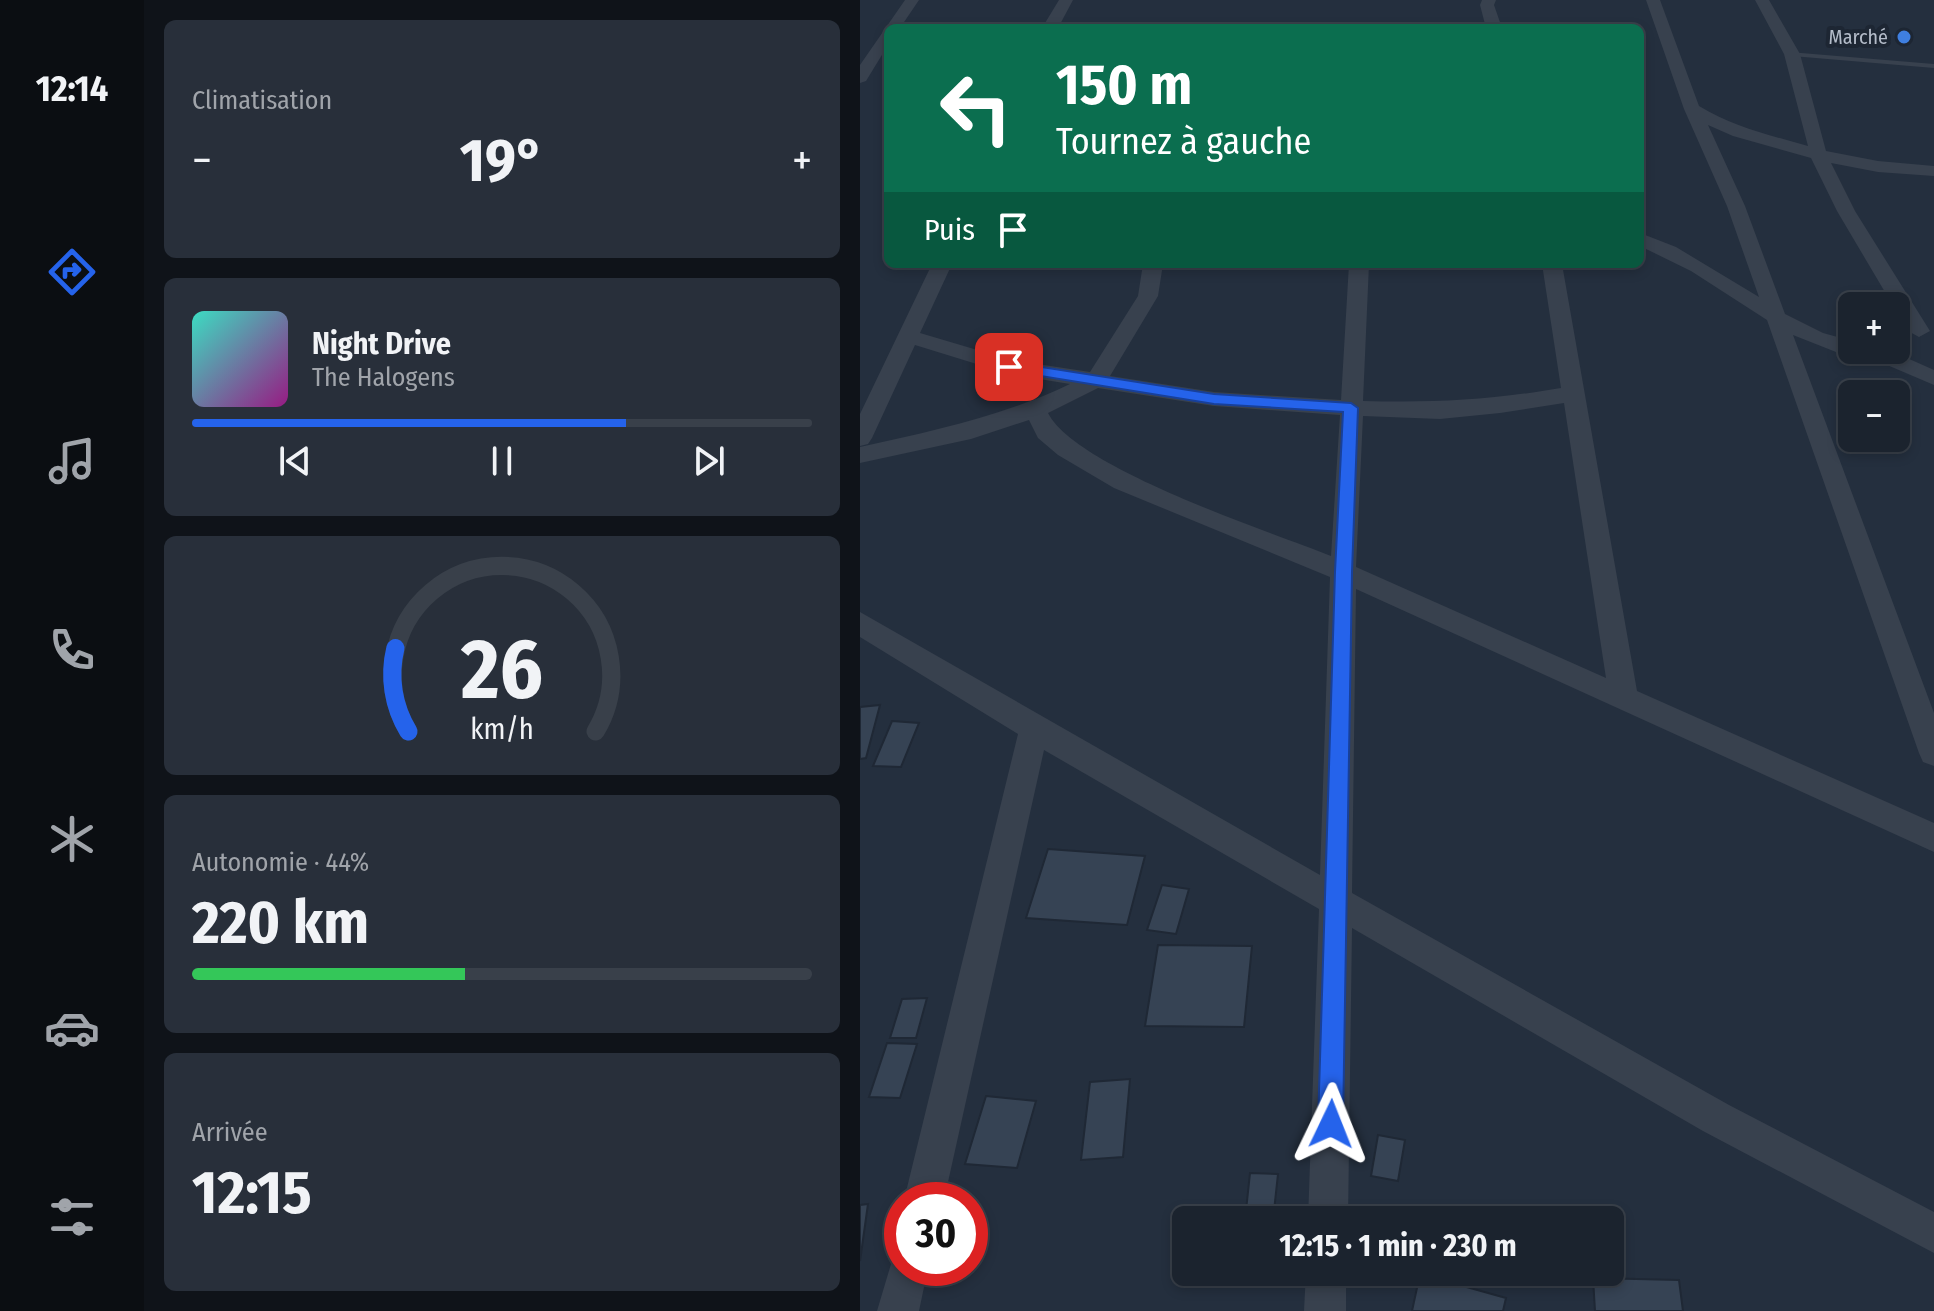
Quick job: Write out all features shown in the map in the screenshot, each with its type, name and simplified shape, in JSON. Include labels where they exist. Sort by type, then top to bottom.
[{"type":"street","points":[[896,24],[912,0]]},
{"type":"street","points":[[1052,24],[1066,0]]},
{"type":"street","points":[[1467,0],[1488,3],[1493,24]]},
{"type":"street","points":[[1653,0],[1692,109],[1736,206],[1933,749]]},
{"type":"street","points":[[1762,0],[1792,54],[1819,156],[1846,211],[1926,330]]},
{"type":"street","points":[[860,40],[884,36]]},
{"type":"street","points":[[860,78],[884,41]]},
{"type":"street","points":[[1692,109],[1715,124],[1746,137],[1819,156],[1887,171],[1934,171]]},
{"type":"street","points":[[1644,240],[1663,246],[1713,274],[1777,318],[1838,347]]},
{"type":"street","points":[[860,438],[940,268]]},
{"type":"street","points":[[860,455],[971,431],[1035,410],[1096,380],[1148,296],[1152,268]]},
{"type":"street","points":[[1328,1206],[1343,572],[1359,268]]},
{"type":"street","points":[[1553,268],[1571,394],[1624,698]]},
{"type":"street","points":[[908,336],[1009,367],[1214,399],[1440,411],[1500,406],[1571,394]]},
{"type":"street","points":[[1903,364],[1934,378]]},
{"type":"street","points":[[1035,410],[1046,432],[1066,449],[1123,482],[1343,572],[1934,838]]},
{"type":"street","points":[[860,623],[1034,729],[1716,1118],[1934,1233]]},
{"type":"street","points":[[928,1182],[1034,729]]},
{"type":"street","points":[[898,1311],[904,1286]]},
{"type":"street","points":[[1325,1311],[1326,1286]]},
{"type":"lane","points":[[1792,54],[1934,66]]},
{"type":"building","points":[[880,705],[866,758],[860,759],[860,707]]},
{"type":"building","points":[[892,721],[919,723],[901,767],[873,766]]},
{"type":"building","points":[[1048,849],[1145,856],[1127,925],[1026,918]]},
{"type":"building","points":[[1162,885],[1189,889],[1176,934],[1147,930]]},
{"type":"building","points":[[1158,945],[1252,946],[1244,1027],[1145,1026]]},
{"type":"building","points":[[927,998],[916,1038],[890,1038],[902,999]]},
{"type":"building","points":[[887,1043],[917,1044],[900,1098],[869,1097]]},
{"type":"building","points":[[1130,1079],[1123,1157],[1081,1160],[1090,1082]]},
{"type":"building","points":[[986,1096],[1036,1101],[1017,1168],[965,1164]]},
{"type":"building","points":[[1378,1135],[1405,1140],[1398,1181],[1371,1176]]},
{"type":"building","points":[[1250,1173],[1278,1174],[1275,1206],[1246,1206]]},
{"type":"building","points":[[868,1204],[860,1261],[860,1205]]},
{"type":"building","points":[[1624,1279],[1679,1280],[1683,1311],[1595,1311],[1593,1286],[1624,1286]]},
{"type":"building","points":[[1417,1286],[1463,1286],[1506,1298],[1503,1311],[1412,1311]]},
{"type":"place","name":"Marché","points":[[1904,37]]},
{"type":"route","points":[[1009,367],[1214,399],[1351,408],[1343,572],[1331,1124]]}]
